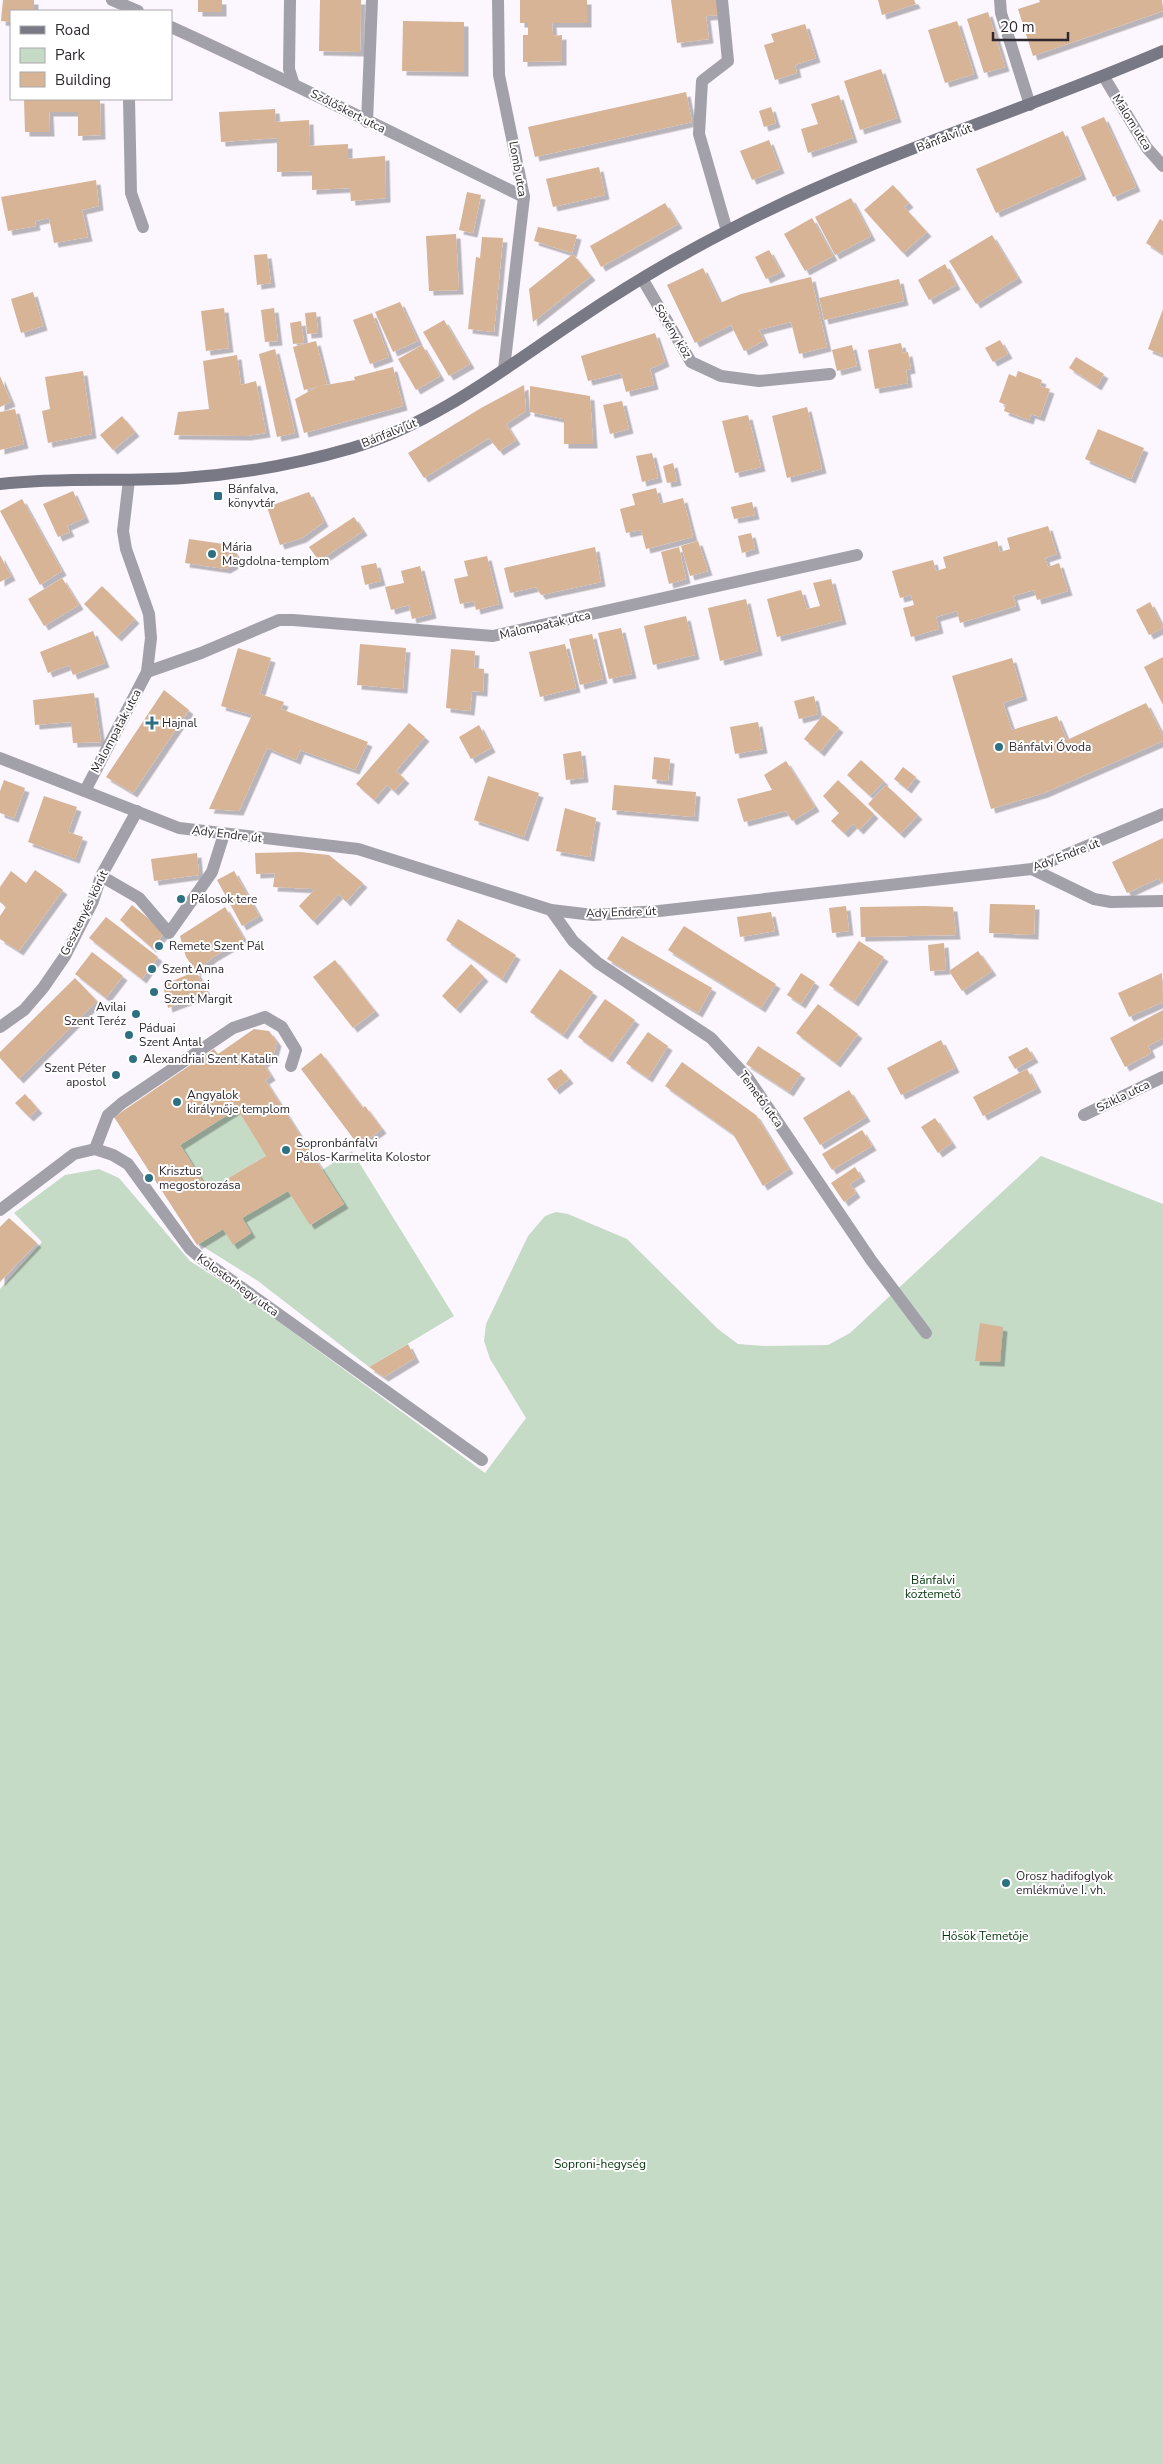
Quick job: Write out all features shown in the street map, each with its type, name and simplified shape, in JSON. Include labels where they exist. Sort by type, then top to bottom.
[{"type":"street","points":[[112,0],[130,7]]},
{"type":"street","points":[[290,0],[289,69],[293,82]]},
{"type":"street","points":[[367,122],[372,0]]},
{"type":"street","name":"Lomb utca","points":[[498,0],[499,75],[524,197],[504,369]]},
{"type":"street","points":[[722,0],[728,61],[702,82],[699,134],[727,231]]},
{"type":"street","points":[[1000,0],[1001,13],[1030,105]]},
{"type":"street","name":"Szőlőskert utca","points":[[172,27],[293,82],[367,122],[524,197]]},
{"type":"street","name":"Bánfalvi út","points":[[0,484],[28,480],[184,478],[237,472],[284,465],[351,448],[412,426],[504,369],[581,317],[643,280],[727,231],[809,190],[1104,77],[1163,51]]},
{"type":"street","name":"Malom utca","points":[[1104,77],[1147,148],[1163,166]]},
{"type":"street","points":[[129,100],[131,193],[142,227]]},
{"type":"street","name":"Sövény köz","points":[[643,280],[691,362],[722,376],[760,381],[830,374]]},
{"type":"street","name":"Malompatak utca","points":[[85,790],[147,672],[151,638],[149,614],[126,548],[123,531],[129,480]]},
{"type":"street","name":"Malompatak utca","points":[[147,672],[201,653],[279,620],[493,636],[857,555]]},
{"type":"street","name":"Ady Endre út","points":[[0,758],[179,828],[358,849],[551,910],[592,914],[658,911],[1032,869],[1163,814]]},
{"type":"street","name":"Gesztenyés körút","points":[[0,1027],[24,1010],[65,956],[93,902],[102,876],[137,811]]},
{"type":"street","points":[[102,876],[139,898],[168,933],[212,872],[224,834]]},
{"type":"street","points":[[1032,869],[1094,899],[1111,902],[1163,901]]},
{"type":"street","name":"Temető utca","points":[[551,910],[573,941],[598,963],[711,1038],[748,1078],[865,1252],[926,1333]]},
{"type":"street","points":[[0,1210],[74,1154],[95,1150],[108,1115],[122,1102],[233,1028],[266,1017],[282,1027],[296,1050],[291,1066]]},
{"type":"street","name":"Szikla utca","points":[[1084,1115],[1163,1077]]},
{"type":"street","name":"Kolostorhegy utca","points":[[95,1150],[113,1155],[128,1164],[190,1249],[482,1460]]},
{"type":"green space","points":[[237,1109],[266,1156],[208,1190],[180,1145]]},
{"type":"green space","points":[[352,1151],[454,1316],[369,1367],[258,1281],[199,1244],[223,1229],[233,1244],[251,1233],[242,1218],[288,1191],[311,1225],[344,1204],[322,1170]]},
{"type":"green space","name":"Soproni-hegység","points":[[1041,1156],[1163,1204],[1163,2464],[0,2464],[0,1289],[42,1242],[14,1213],[65,1175],[99,1169],[119,1178],[190,1261],[241,1294],[485,1473],[526,1418],[490,1359],[484,1341],[486,1324],[528,1236],[545,1216],[556,1212],[568,1214],[627,1239],[718,1329],[738,1344],[765,1346],[828,1345],[850,1333]]},
{"type":"building","points":[[3,0],[34,0],[34,10],[10,10],[10,22],[1,21]]},
{"type":"building","points":[[198,0],[222,0],[222,12],[198,12]]},
{"type":"building","points":[[320,0],[361,0],[360,52],[319,51]]},
{"type":"building","points":[[520,0],[587,0],[587,23],[552,23],[553,36],[562,35],[562,61],[523,62],[523,35],[528,35],[528,23],[520,23]]},
{"type":"building","points":[[671,0],[721,0],[723,15],[706,16],[709,39],[677,43]]},
{"type":"building","points":[[878,0],[914,0],[916,4],[882,15]]},
{"type":"building","points":[[1039,0],[1162,0],[1163,11],[1033,56],[1018,9],[1040,2]]},
{"type":"building","points":[[988,12],[1005,67],[984,73],[967,19]]},
{"type":"building","points":[[403,21],[464,22],[464,72],[402,71]]},
{"type":"building","points":[[957,21],[974,74],[945,83],[928,30]]},
{"type":"building","points":[[805,24],[816,58],[795,65],[797,73],[775,80],[764,45],[774,42],[771,34]]},
{"type":"building","points":[[881,69],[897,118],[860,130],[844,81]]},
{"type":"building","points":[[686,92],[692,122],[535,157],[528,127]]},
{"type":"building","points":[[839,95],[853,138],[808,153],[801,129],[818,124],[811,104]]},
{"type":"building","points":[[24,100],[100,100],[101,135],[78,136],[78,112],[49,112],[50,132],[25,132]]},
{"type":"building","points":[[771,107],[776,123],[764,127],[759,111]]},
{"type":"building","points":[[275,109],[276,122],[309,120],[310,146],[348,144],[348,159],[385,156],[386,198],[351,201],[350,188],[312,190],[312,171],[277,172],[277,138],[221,142],[219,112]]},
{"type":"building","points":[[1104,117],[1136,187],[1113,197],[1081,127]]},
{"type":"building","points":[[1063,131],[1082,175],[996,213],[976,169]]},
{"type":"building","points":[[769,140],[780,169],[752,180],[740,151]]},
{"type":"building","points":[[599,167],[605,195],[553,207],[546,179]]},
{"type":"building","points":[[96,180],[99,206],[82,210],[88,237],[54,243],[49,218],[35,221],[36,226],[8,231],[1,197]]},
{"type":"building","points":[[893,185],[909,203],[904,207],[927,232],[903,253],[864,210]]},
{"type":"building","points":[[467,192],[481,195],[473,233],[459,230]]},
{"type":"building","points":[[851,198],[871,236],[835,255],[815,217]]},
{"type":"building","points":[[665,203],[678,224],[601,267],[590,246]]},
{"type":"building","points":[[812,218],[833,256],[805,271],[784,234]]},
{"type":"building","points":[[1160,219],[1163,221],[1163,254],[1146,243]]},
{"type":"building","points":[[538,227],[577,235],[572,253],[534,241]]},
{"type":"building","points":[[456,234],[459,290],[429,291],[426,236]]},
{"type":"building","points":[[992,235],[1018,278],[976,304],[949,261]]},
{"type":"building","points":[[482,237],[503,238],[494,332],[468,329],[476,257],[480,258]]},
{"type":"building","points":[[769,250],[781,272],[766,279],[755,257]]},
{"type":"building","points":[[267,254],[271,283],[257,285],[254,255]]},
{"type":"building","points":[[573,254],[591,276],[533,322],[529,289]]},
{"type":"building","points":[[945,264],[956,285],[929,300],[918,280]]},
{"type":"building","points":[[703,268],[720,303],[741,294],[811,277],[827,347],[799,354],[791,322],[759,330],[764,341],[744,351],[731,325],[695,343],[667,285]]},
{"type":"building","points":[[899,279],[904,301],[824,320],[819,298]]},
{"type":"building","points":[[33,292],[43,326],[21,333],[11,299]]},
{"type":"building","points":[[400,302],[418,341],[393,352],[375,312]]},
{"type":"building","points":[[224,308],[229,348],[206,351],[201,311]]},
{"type":"building","points":[[274,308],[278,341],[265,342],[261,310]]},
{"type":"building","points":[[1163,309],[1163,355],[1148,349]]},
{"type":"building","points":[[316,312],[318,333],[307,334],[305,313]]},
{"type":"building","points":[[372,313],[389,357],[370,364],[353,320]]},
{"type":"building","points":[[444,320],[470,364],[449,376],[423,332]]},
{"type":"building","points":[[301,321],[304,343],[293,344],[290,323]]},
{"type":"building","points":[[655,333],[665,362],[650,369],[654,385],[626,392],[621,373],[588,381],[581,356]]},
{"type":"building","points":[[1000,340],[1008,354],[993,362],[985,348]]},
{"type":"building","points":[[316,341],[327,384],[320,386],[355,380],[354,377],[393,367],[403,406],[304,433],[295,399],[317,387],[304,390],[293,347]]},
{"type":"building","points":[[901,343],[903,353],[908,352],[911,369],[906,370],[908,383],[875,389],[868,350]]},
{"type":"building","points":[[422,345],[440,376],[416,390],[398,359]]},
{"type":"building","points":[[852,345],[857,366],[837,371],[832,350]]},
{"type":"building","points":[[275,349],[295,433],[277,437],[259,354]]},
{"type":"building","points":[[237,355],[241,385],[256,381],[266,433],[246,436],[174,435],[178,412],[209,409],[203,361]]},
{"type":"building","points":[[1076,357],[1104,374],[1097,386],[1069,368]]},
{"type":"building","points":[[83,371],[92,434],[48,443],[42,411],[50,409],[45,377]]},
{"type":"building","points":[[1018,371],[1042,380],[1040,386],[1050,389],[1040,417],[1031,414],[1029,420],[1004,411],[1006,405],[999,402],[1009,374],[1016,377]]},
{"type":"building","points":[[0,376],[11,402],[0,407]]},
{"type":"building","points":[[524,385],[526,411],[506,424],[516,440],[499,451],[489,438],[424,478],[408,453],[481,408]]},
{"type":"building","points":[[530,386],[590,396],[593,444],[564,444],[564,419],[530,412]]},
{"type":"building","points":[[622,401],[629,429],[610,434],[603,405]]},
{"type":"building","points":[[807,407],[822,469],[787,478],[772,416]]},
{"type":"building","points":[[15,409],[24,444],[0,450],[0,412]]},
{"type":"building","points":[[748,415],[761,467],[735,473],[722,421]]},
{"type":"building","points":[[122,416],[135,432],[113,450],[100,435]]},
{"type":"building","points":[[1098,429],[1144,448],[1131,479],[1085,459]]},
{"type":"building","points":[[652,453],[658,478],[642,482],[636,456]]},
{"type":"building","points":[[673,463],[677,481],[667,483],[663,466]]},
{"type":"building","points":[[656,488],[660,504],[683,498],[693,537],[646,549],[641,530],[626,533],[620,509],[635,505],[632,494]]},
{"type":"building","points":[[73,491],[85,518],[67,526],[70,532],[58,537],[43,504]]},
{"type":"building","points":[[309,492],[324,522],[302,538],[280,545],[267,507]]},
{"type":"building","points":[[22,499],[62,571],[40,585],[0,511]]},
{"type":"building","points":[[752,502],[755,515],[734,519],[731,507]]},
{"type":"building","points":[[354,517],[363,531],[319,561],[309,547]]},
{"type":"building","points":[[1048,526],[1057,554],[1045,558],[1048,567],[1059,563],[1068,591],[1037,600],[1034,590],[1013,596],[1016,606],[960,623],[957,611],[936,617],[939,629],[911,637],[903,608],[914,605],[911,595],[900,598],[892,571],[933,560],[936,571],[946,568],[943,557],[997,541],[1000,552],[1010,549],[1007,538]]},
{"type":"building","points":[[751,533],[755,549],[742,553],[738,536]]},
{"type":"building","name":"Mária Magdolna-templom","points":[[189,539],[230,545],[238,558],[233,565],[226,569],[185,563]]},
{"type":"building","points":[[698,541],[708,571],[690,576],[681,546]]},
{"type":"building","points":[[595,547],[601,582],[541,595],[536,587],[510,593],[504,568]]},
{"type":"building","points":[[679,547],[686,579],[669,584],[661,552]]},
{"type":"building","points":[[0,555],[11,576],[0,582]]},
{"type":"building","points":[[487,556],[499,604],[476,610],[474,601],[460,604],[454,579],[468,576],[464,561]]},
{"type":"building","points":[[376,563],[381,581],[365,585],[361,566]]},
{"type":"building","points":[[420,566],[432,614],[412,619],[409,605],[391,610],[385,587],[404,583],[401,571]]},
{"type":"building","points":[[62,578],[79,605],[44,626],[28,599]]},
{"type":"building","points":[[831,579],[842,620],[777,637],[767,599],[801,590],[807,609],[820,606],[813,583]]},
{"type":"building","points":[[102,586],[135,619],[117,637],[84,604]]},
{"type":"building","points":[[746,599],[758,651],[720,661],[708,608]]},
{"type":"building","points":[[1150,602],[1163,628],[1149,635],[1136,610]]},
{"type":"building","points":[[686,616],[695,655],[653,665],[644,626]]},
{"type":"building","points":[[621,628],[632,674],[609,679],[598,633]]},
{"type":"building","points":[[93,631],[105,663],[73,675],[69,665],[48,673],[40,652]]},
{"type":"building","points":[[592,634],[603,679],[580,685],[569,639]]},
{"type":"building","points":[[360,644],[406,648],[403,689],[357,685]]},
{"type":"building","points":[[565,644],[576,688],[540,697],[529,652]]},
{"type":"building","points":[[238,648],[271,658],[260,694],[284,702],[281,709],[368,742],[355,770],[300,750],[296,760],[267,748],[239,811],[209,809],[252,715],[221,706]]},
{"type":"building","points":[[451,649],[475,651],[474,668],[484,669],[483,692],[472,691],[470,711],[446,708]]},
{"type":"building","points":[[1163,657],[1163,705],[1144,667]]},
{"type":"building","points":[[1012,658],[1023,696],[1003,703],[1012,730],[1057,716],[1067,740],[1146,703],[1163,736],[1163,741],[1044,793],[991,809],[952,676]]},
{"type":"building","points":[[164,690],[189,710],[133,793],[106,777]]},
{"type":"building","points":[[94,693],[101,742],[73,743],[71,722],[35,725],[33,700]]},
{"type":"building","points":[[814,696],[818,714],[799,719],[794,701]]},
{"type":"building","points":[[823,715],[839,728],[820,752],[804,739]]},
{"type":"building","points":[[758,722],[763,749],[735,754],[730,727]]},
{"type":"building","points":[[409,723],[425,737],[396,771],[405,779],[394,791],[387,785],[374,800],[356,784]]},
{"type":"building","points":[[479,725],[491,748],[471,759],[459,737]]},
{"type":"building","points":[[581,751],[584,778],[566,780],[563,754]]},
{"type":"building","points":[[654,757],[670,759],[668,781],[652,779]]},
{"type":"building","points":[[861,760],[884,781],[870,796],[847,775]]},
{"type":"building","points":[[786,761],[815,807],[792,821],[786,811],[744,822],[737,799],[772,790],[764,775]]},
{"type":"building","points":[[903,767],[916,777],[907,789],[894,779]]},
{"type":"building","points":[[488,776],[539,793],[524,837],[474,820]]},
{"type":"building","points":[[4,780],[25,788],[14,818],[0,813],[0,791]]},
{"type":"building","points":[[838,780],[874,814],[859,830],[853,824],[844,833],[831,821],[839,813],[823,796]]},
{"type":"building","points":[[614,785],[696,792],[694,817],[612,810]]},
{"type":"building","points":[[886,785],[918,815],[900,834],[868,804]]},
{"type":"building","points":[[44,796],[77,807],[68,832],[83,837],[75,859],[28,842]]},
{"type":"building","points":[[565,808],[596,818],[590,857],[556,851]]},
{"type":"building","points":[[1163,838],[1163,882],[1161,883],[1159,878],[1127,893],[1112,862]]},
{"type":"building","points":[[300,852],[329,855],[363,883],[346,902],[339,894],[313,921],[299,906],[315,889],[273,887],[275,873],[256,874],[255,853]]},
{"type":"building","points":[[197,853],[199,875],[154,881],[151,859]]},
{"type":"building","points":[[35,870],[63,890],[19,951],[0,939],[0,916],[6,907],[0,902],[0,887],[11,871],[26,883]]},
{"type":"building","points":[[234,871],[259,916],[242,926],[217,880]]},
{"type":"building","points":[[990,904],[1035,905],[1034,935],[989,933]]},
{"type":"building","points":[[132,905],[165,932],[152,948],[120,920]]},
{"type":"building","points":[[846,906],[849,931],[832,933],[829,908]]},
{"type":"building","points":[[225,907],[244,939],[213,957],[196,971],[186,957],[180,936]]},
{"type":"building","points":[[860,907],[953,907],[956,935],[861,937]]},
{"type":"building","points":[[771,912],[775,931],[740,937],[737,917]]},
{"type":"building","points":[[106,917],[158,957],[142,979],[89,938]]},
{"type":"building","points":[[458,919],[516,955],[502,979],[446,940]]},
{"type":"building","points":[[684,926],[776,984],[761,1008],[668,950]]},
{"type":"building","points":[[622,936],[712,988],[698,1013],[607,959]]},
{"type":"building","points":[[859,941],[884,957],[854,1002],[829,985]]},
{"type":"building","points":[[944,943],[946,970],[930,971],[928,945]]},
{"type":"building","points":[[978,951],[992,971],[962,991],[949,971]]},
{"type":"building","points":[[92,952],[123,976],[106,998],[75,974]]},
{"type":"building","points":[[335,960],[375,1011],[353,1028],[313,977]]},
{"type":"building","points":[[471,964],[484,977],[456,1009],[442,996]]},
{"type":"building","points":[[560,969],[593,992],[563,1035],[530,1012]]},
{"type":"building","points":[[196,971],[207,993],[168,1008],[163,985]]},
{"type":"building","points":[[801,973],[815,982],[801,1004],[787,995]]},
{"type":"building","points":[[1162,973],[1163,1002],[1129,1017],[1118,993]]},
{"type":"building","points":[[75,978],[97,1001],[19,1079],[0,1058],[0,1052]]},
{"type":"building","points":[[605,999],[635,1020],[608,1058],[578,1037]]},
{"type":"building","points":[[818,1004],[858,1034],[836,1063],[796,1033]]},
{"type":"building","points":[[1163,1010],[1163,1038],[1148,1046],[1151,1053],[1125,1067],[1110,1038]]},
{"type":"building","name":"Sopronbánfalvi Pálos-Karmelita Kolostor","points":[[254,1029],[269,1031],[277,1042],[273,1056],[263,1063],[271,1076],[265,1080],[344,1204],[310,1225],[288,1191],[242,1218],[251,1233],[233,1245],[223,1229],[197,1245],[114,1117],[214,1049],[218,1054]],"holes":[[[237,1109],[266,1156],[208,1190],[180,1145]]]},
{"type":"building","points":[[648,1032],[668,1046],[648,1078],[626,1063]]},
{"type":"building","points":[[941,1040],[955,1068],[901,1095],[887,1068]]},
{"type":"building","points":[[758,1046],[801,1074],[789,1092],[746,1064]]},
{"type":"building","points":[[1027,1047],[1034,1058],[1015,1069],[1008,1057]]},
{"type":"building","points":[[321,1053],[363,1108],[365,1106],[382,1129],[359,1146],[301,1069]]},
{"type":"building","points":[[682,1062],[756,1115],[789,1169],[763,1186],[733,1134],[665,1086]]},
{"type":"building","points":[[561,1069],[569,1079],[555,1090],[547,1079]]},
{"type":"building","points":[[1027,1069],[1037,1088],[983,1116],[973,1097]]},
{"type":"building","points":[[849,1090],[866,1117],[820,1145],[803,1118]]},
{"type":"building","points":[[25,1094],[38,1109],[29,1117],[15,1103]]},
{"type":"building","points":[[935,1118],[952,1143],[938,1153],[921,1127]]},
{"type":"building","points":[[862,1130],[872,1146],[832,1170],[822,1154]]},
{"type":"building","points":[[855,1167],[861,1177],[850,1184],[856,1193],[844,1202],[831,1183]]},
{"type":"building","points":[[9,1218],[37,1243],[0,1282],[0,1227]]},
{"type":"building","points":[[980,1323],[1003,1327],[1000,1362],[975,1361]]},
{"type":"building","points":[[408,1344],[415,1358],[384,1377],[369,1367]]},
{"type":"place","name":"Bánfalva, könyvtár","points":[[218,496]]},
{"type":"place","name":"Mária Magdolna-templom","points":[[212,554]]},
{"type":"place","name":"Hajnal","points":[[152,723]]},
{"type":"place","name":"Bánfalvi Óvoda","points":[[999,747]]},
{"type":"place","name":"Pálosok tere","points":[[181,899]]},
{"type":"place","name":"Remete Szent Pál","points":[[159,946]]},
{"type":"place","name":"Szent Anna","points":[[152,969]]},
{"type":"place","name":"Cortonai Szent Margit","points":[[154,992]]},
{"type":"place","name":"Avilai Szent Teréz","points":[[136,1014]]},
{"type":"place","name":"Páduai Szent Antal","points":[[129,1035]]},
{"type":"place","name":"Alexandriai Szent Katalin","points":[[133,1059]]},
{"type":"place","name":"Szent Péter apostol","points":[[116,1075]]},
{"type":"place","name":"Angyalok királynője templom","points":[[177,1102]]},
{"type":"place","name":"Sopronbánfalvi Pálos-Karmelita Kolostor","points":[[286,1150]]},
{"type":"place","name":"Krisztus megostorozása","points":[[149,1178]]},
{"type":"place","name":"Orosz hadifoglyok emlékműve I. vh.","points":[[1006,1883]]},
{"type":"park label","name":"Bánfalvi köztemető","points":[[933,1587]]},
{"type":"park label","name":"Hősök Temetője","points":[[985,1936]]}]
